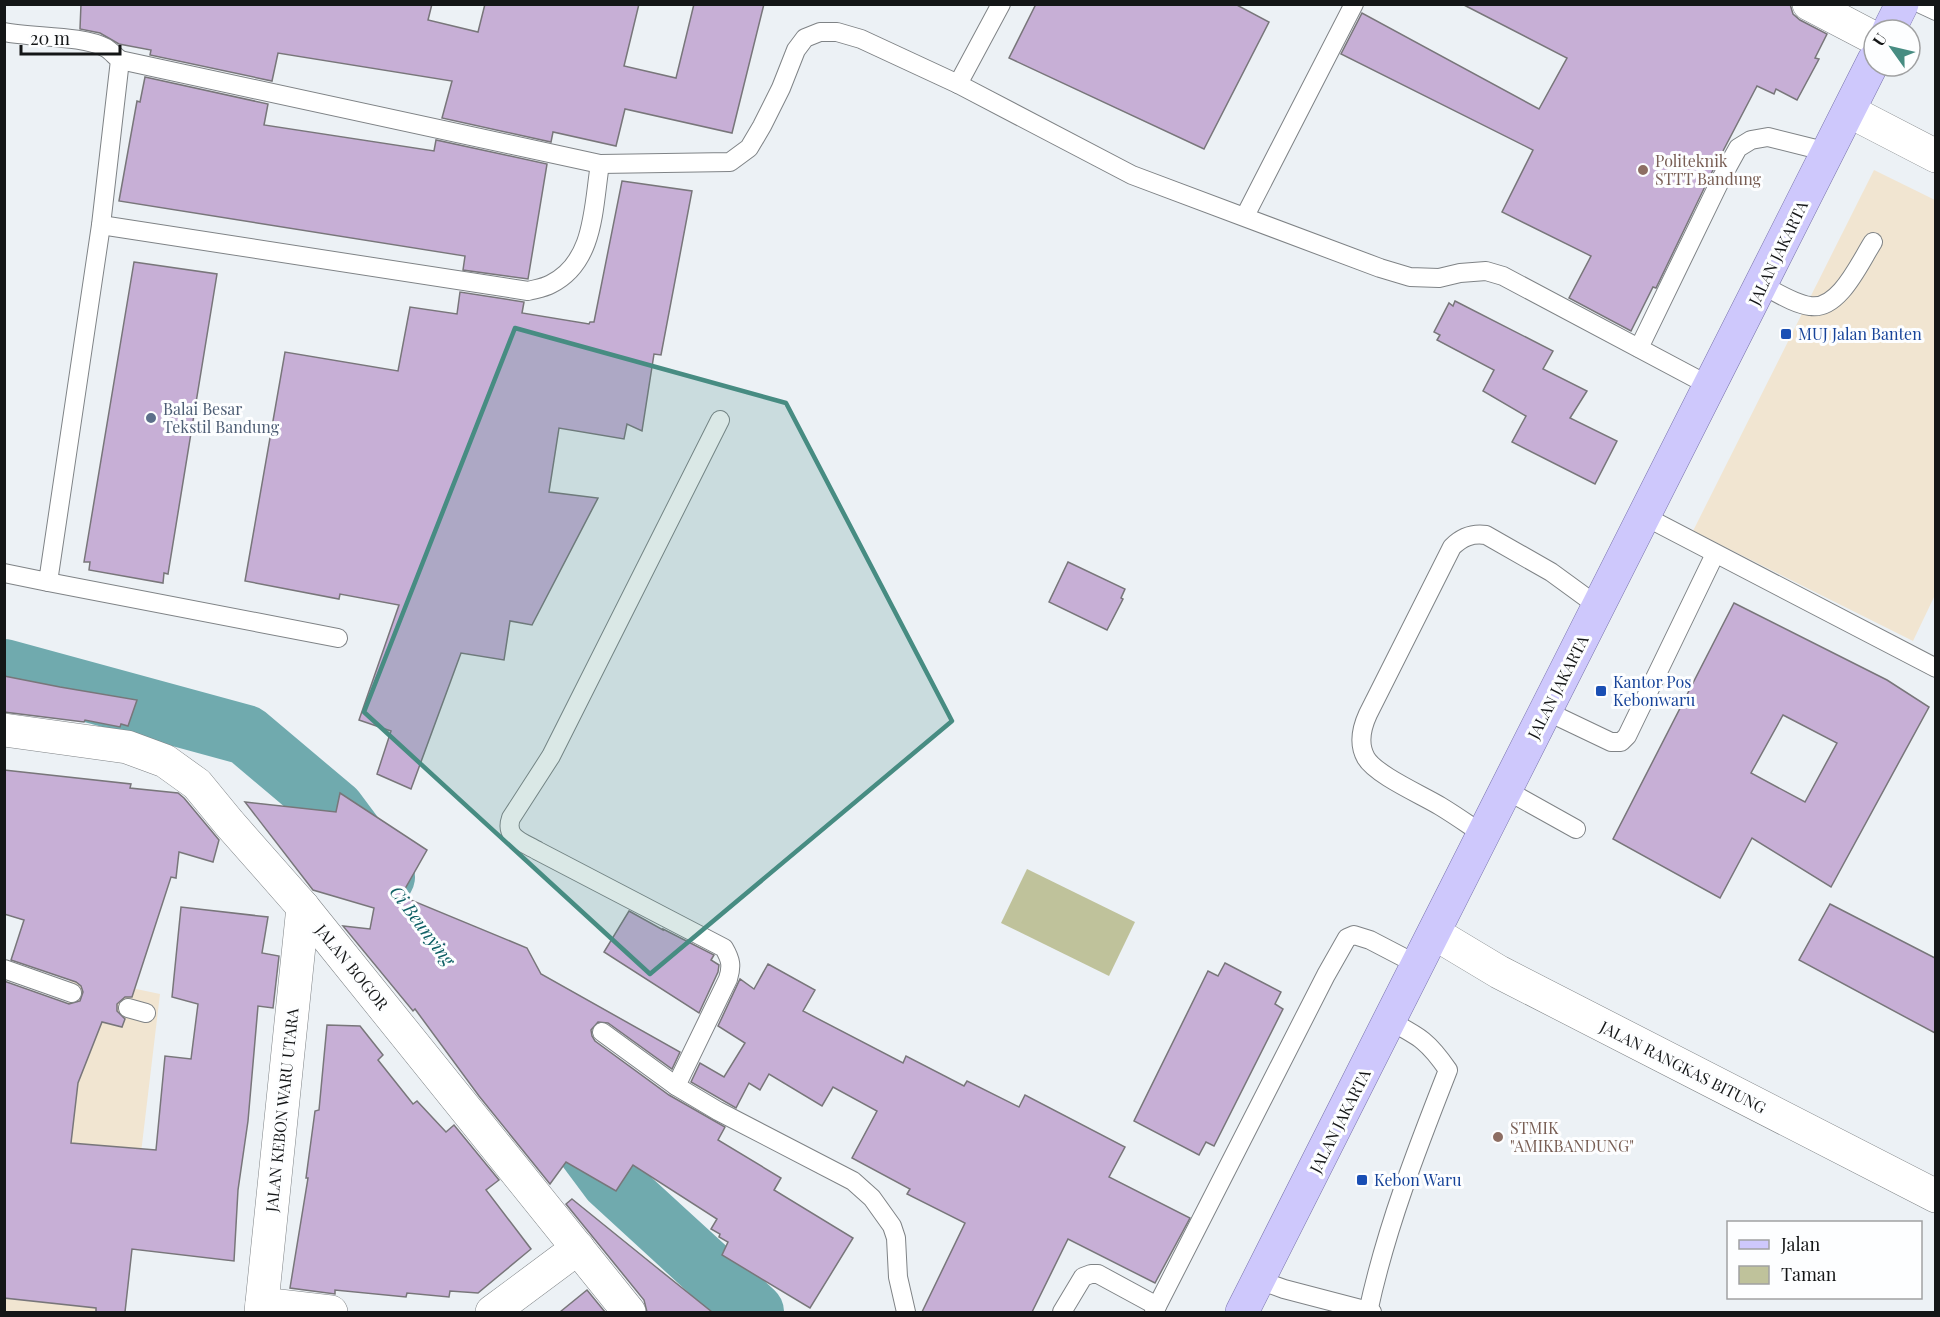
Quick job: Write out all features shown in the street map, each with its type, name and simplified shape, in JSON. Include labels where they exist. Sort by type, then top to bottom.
[{"type":"main road","points":[[1895,18],[1902,4]]},
{"type":"main road","name":"JALAN JAKARTA","points":[[1242,1312],[1865,78]]},
{"type":"street","points":[[1809,4],[1862,32]]},
{"type":"street","points":[[1849,111],[1935,156]]},
{"type":"street","name":"JALAN BOGOR","points":[[4,730],[127,747],[165,761],[197,784],[303,907],[629,1312]]},
{"type":"street","name":"JALAN KEBON WARU UTARA","points":[[262,1308],[303,907]]},
{"type":"street","name":"JALAN RANGKAS BITUNG","points":[[1434,933],[1499,972],[1935,1196]]},
{"type":"street","points":[[492,1312],[578,1248]]},
{"type":"street","points":[[262,1308],[332,1312]]},
{"type":"lane","points":[[958,84],[1001,4]]},
{"type":"lane","points":[[1245,216],[1354,4]]},
{"type":"lane","points":[[1921,4],[1935,10]]},
{"type":"lane","points":[[4,32],[91,43],[105,48],[120,60],[600,164],[730,162],[748,148],[762,126],[781,88],[796,50],[805,38],[820,32],[837,32],[861,39],[958,84],[1132,175],[1410,277],[1440,278],[1460,273],[1486,271],[1503,276],[1710,386]]},
{"type":"lane","points":[[48,582],[101,225],[120,60]]},
{"type":"lane","points":[[1639,348],[1738,148],[1751,140],[1767,137],[1828,152]]},
{"type":"lane","points":[[101,225],[528,291],[550,285],[579,260],[587,244],[600,164]]},
{"type":"lane","points":[[1762,285],[1810,307],[1827,304],[1842,292],[1873,242]]},
{"type":"lane","points":[[676,1086],[728,979],[731,968],[730,958],[724,948],[538,851],[511,834],[508,826],[551,756],[720,420]]},
{"type":"lane","points":[[1644,516],[1935,668]]},
{"type":"lane","points":[[1484,835],[1372,767],[1365,756],[1362,728],[1373,703],[1452,547],[1467,536],[1486,535],[1551,572],[1599,607]]},
{"type":"lane","points":[[1546,711],[1611,742],[1621,742],[1627,736],[1715,554]]},
{"type":"lane","points":[[4,573],[338,638]]},
{"type":"lane","points":[[1506,790],[1576,829]]},
{"type":"lane","points":[[1062,1312],[1083,1277],[1091,1274],[1098,1274],[1155,1309],[1347,938],[1354,934],[1370,940],[1418,965]]},
{"type":"lane","points":[[4,969],[72,993]]},
{"type":"lane","points":[[128,1008],[146,1013]]},
{"type":"lane","points":[[1259,1280],[1370,1312],[1378,1266],[1408,1173],[1448,1070],[1435,1051],[1421,1038],[1390,1022]]},
{"type":"lane","points":[[602,1032],[676,1086],[717,1111],[853,1181],[872,1198],[892,1226],[896,1238],[898,1277],[906,1312]]},
{"type":"highlighted area","points":[[515,328],[786,403],[952,721],[650,974],[364,712]]},
{"type":"shaded area","points":[[1874,170],[1935,200],[1935,595],[1913,641],[1693,531]]},
{"type":"shaded area","points":[[70,975],[160,994],[122,1312],[5,1312],[5,1129],[67,1023]]},
{"type":"green space","points":[[1027,869],[1135,922],[1109,976],[1001,923]]},
{"type":"building","points":[[81,4],[432,4],[428,20],[478,32],[485,4],[639,4],[624,66],[676,78],[694,4],[764,4],[732,133],[625,109],[616,146],[553,132],[551,142],[442,118],[452,81],[278,53],[272,81],[150,55],[151,50],[119,44],[100,33],[80,29]]},
{"type":"building","points":[[1036,4],[1235,4],[1269,22],[1204,149],[1009,58]]},
{"type":"building","points":[[1462,4],[1790,4],[1793,14],[1800,20],[1827,34],[1815,58],[1819,59],[1797,100],[1776,89],[1774,94],[1757,86],[1656,288],[1653,287],[1631,331],[1569,298],[1591,256],[1502,212],[1533,150],[1341,54],[1362,13],[1539,109],[1567,58]]},
{"type":"building","points":[[145,77],[268,104],[264,125],[434,151],[436,140],[547,164],[528,279],[463,270],[465,256],[119,201],[137,101],[140,102]]},
{"type":"building","points":[[622,181],[692,191],[661,355],[654,354],[642,431],[627,424],[624,439],[559,428],[549,492],[598,498],[532,625],[510,621],[504,660],[461,653],[411,789],[377,774],[391,731],[359,720],[399,605],[340,594],[339,599],[245,581],[285,352],[398,371],[410,307],[457,314],[460,292],[524,302],[522,313],[589,324],[594,322]]},
{"type":"building","name":"Balai Besar Tekstil Bandung","points":[[134,262],[217,274],[168,574],[164,573],[163,583],[89,570],[90,562],[84,562]]},
{"type":"building","points":[[1455,301],[1553,351],[1543,369],[1587,391],[1570,418],[1617,441],[1595,484],[1512,442],[1526,416],[1483,391],[1494,370],[1437,340],[1440,335],[1434,332],[1449,303],[1453,306]]},
{"type":"building","points":[[1068,562],[1125,589],[1121,598],[1123,599],[1107,630],[1049,602]]},
{"type":"building","points":[[1734,603],[1887,680],[1929,707],[1831,887],[1752,838],[1720,898],[1613,839]],"holes":[[[1783,715],[1837,743],[1805,802],[1751,773]]]},
{"type":"building","points":[[4,676],[137,700],[128,726],[121,724],[120,727],[85,720],[84,722],[4,712]]},
{"type":"building","points":[[4,770],[131,784],[130,788],[178,793],[219,840],[213,862],[179,852],[176,878],[171,877],[132,997],[125,997],[117,1004],[117,1011],[125,1019],[122,1027],[102,1022],[78,1083],[71,1143],[156,1150],[165,1056],[191,1059],[198,1004],[172,997],[181,907],[268,917],[262,953],[279,956],[273,1008],[258,1006],[248,1121],[238,1190],[234,1261],[132,1249],[125,1312],[96,1312],[96,1308],[4,1298],[4,981],[69,1004],[80,1001],[83,992],[81,986],[76,982],[11,960],[24,920],[4,914]]},
{"type":"building","points":[[340,793],[427,850],[401,896],[527,948],[541,974],[680,1052],[672,1069],[608,1023],[598,1022],[591,1030],[595,1041],[669,1095],[725,1127],[718,1140],[781,1178],[774,1190],[853,1238],[810,1308],[722,1255],[728,1242],[711,1229],[717,1219],[633,1165],[616,1191],[566,1162],[550,1184],[479,1096],[415,1009],[413,1011],[343,926],[370,929],[374,908],[313,890],[245,802],[336,812]]},
{"type":"building","points":[[1830,904],[1935,958],[1935,1033],[1799,960]]},
{"type":"building","points":[[629,911],[714,955],[711,960],[719,965],[718,972],[699,1013],[604,952]]},
{"type":"building","points":[[1225,963],[1281,992],[1275,1004],[1283,1009],[1214,1146],[1206,1142],[1199,1155],[1134,1121],[1208,971],[1218,976]]},
{"type":"building","points":[[768,964],[815,990],[803,1011],[903,1063],[906,1056],[964,1086],[967,1081],[1019,1107],[1025,1095],[1125,1147],[1109,1177],[1190,1218],[1155,1283],[1068,1239],[1032,1312],[922,1312],[965,1223],[907,1194],[910,1189],[852,1158],[877,1111],[833,1087],[822,1106],[769,1074],[760,1090],[749,1083],[736,1108],[691,1082],[700,1063],[724,1077],[745,1043],[718,1026],[740,979],[754,989]]},
{"type":"building","points":[[327,1025],[360,1026],[383,1055],[378,1060],[413,1104],[417,1101],[446,1132],[454,1125],[499,1180],[486,1190],[531,1249],[478,1293],[450,1291],[449,1297],[407,1293],[406,1297],[335,1290],[335,1294],[290,1288],[308,1178],[306,1178],[315,1111],[319,1110]]},
{"type":"building","points":[[572,1199],[712,1312],[647,1312],[644,1300],[566,1204]]},
{"type":"building","points":[[587,1290],[605,1312],[560,1312]]},
{"type":"waterway","name":"Ci Beunying","points":[[4,669],[246,735],[335,810],[385,877]]},
{"type":"waterway","name":"Ci Beunying","points":[[567,1122],[611,1181],[754,1312]]},
{"type":"place","name":"Politeknik STTT Bandung","points":[[1643,170]]},
{"type":"place","name":"MUJ Jalan Banten","points":[[1786,334]]},
{"type":"place","name":"Balai Besar Tekstil Bandung","points":[[151,418]]},
{"type":"place","name":"Kantor Pos Kebonwaru","points":[[1601,691]]},
{"type":"place","name":"STMIK \"AMIKBANDUNG\"","points":[[1498,1137]]},
{"type":"place","name":"Kebon Waru","points":[[1362,1180]]}]
